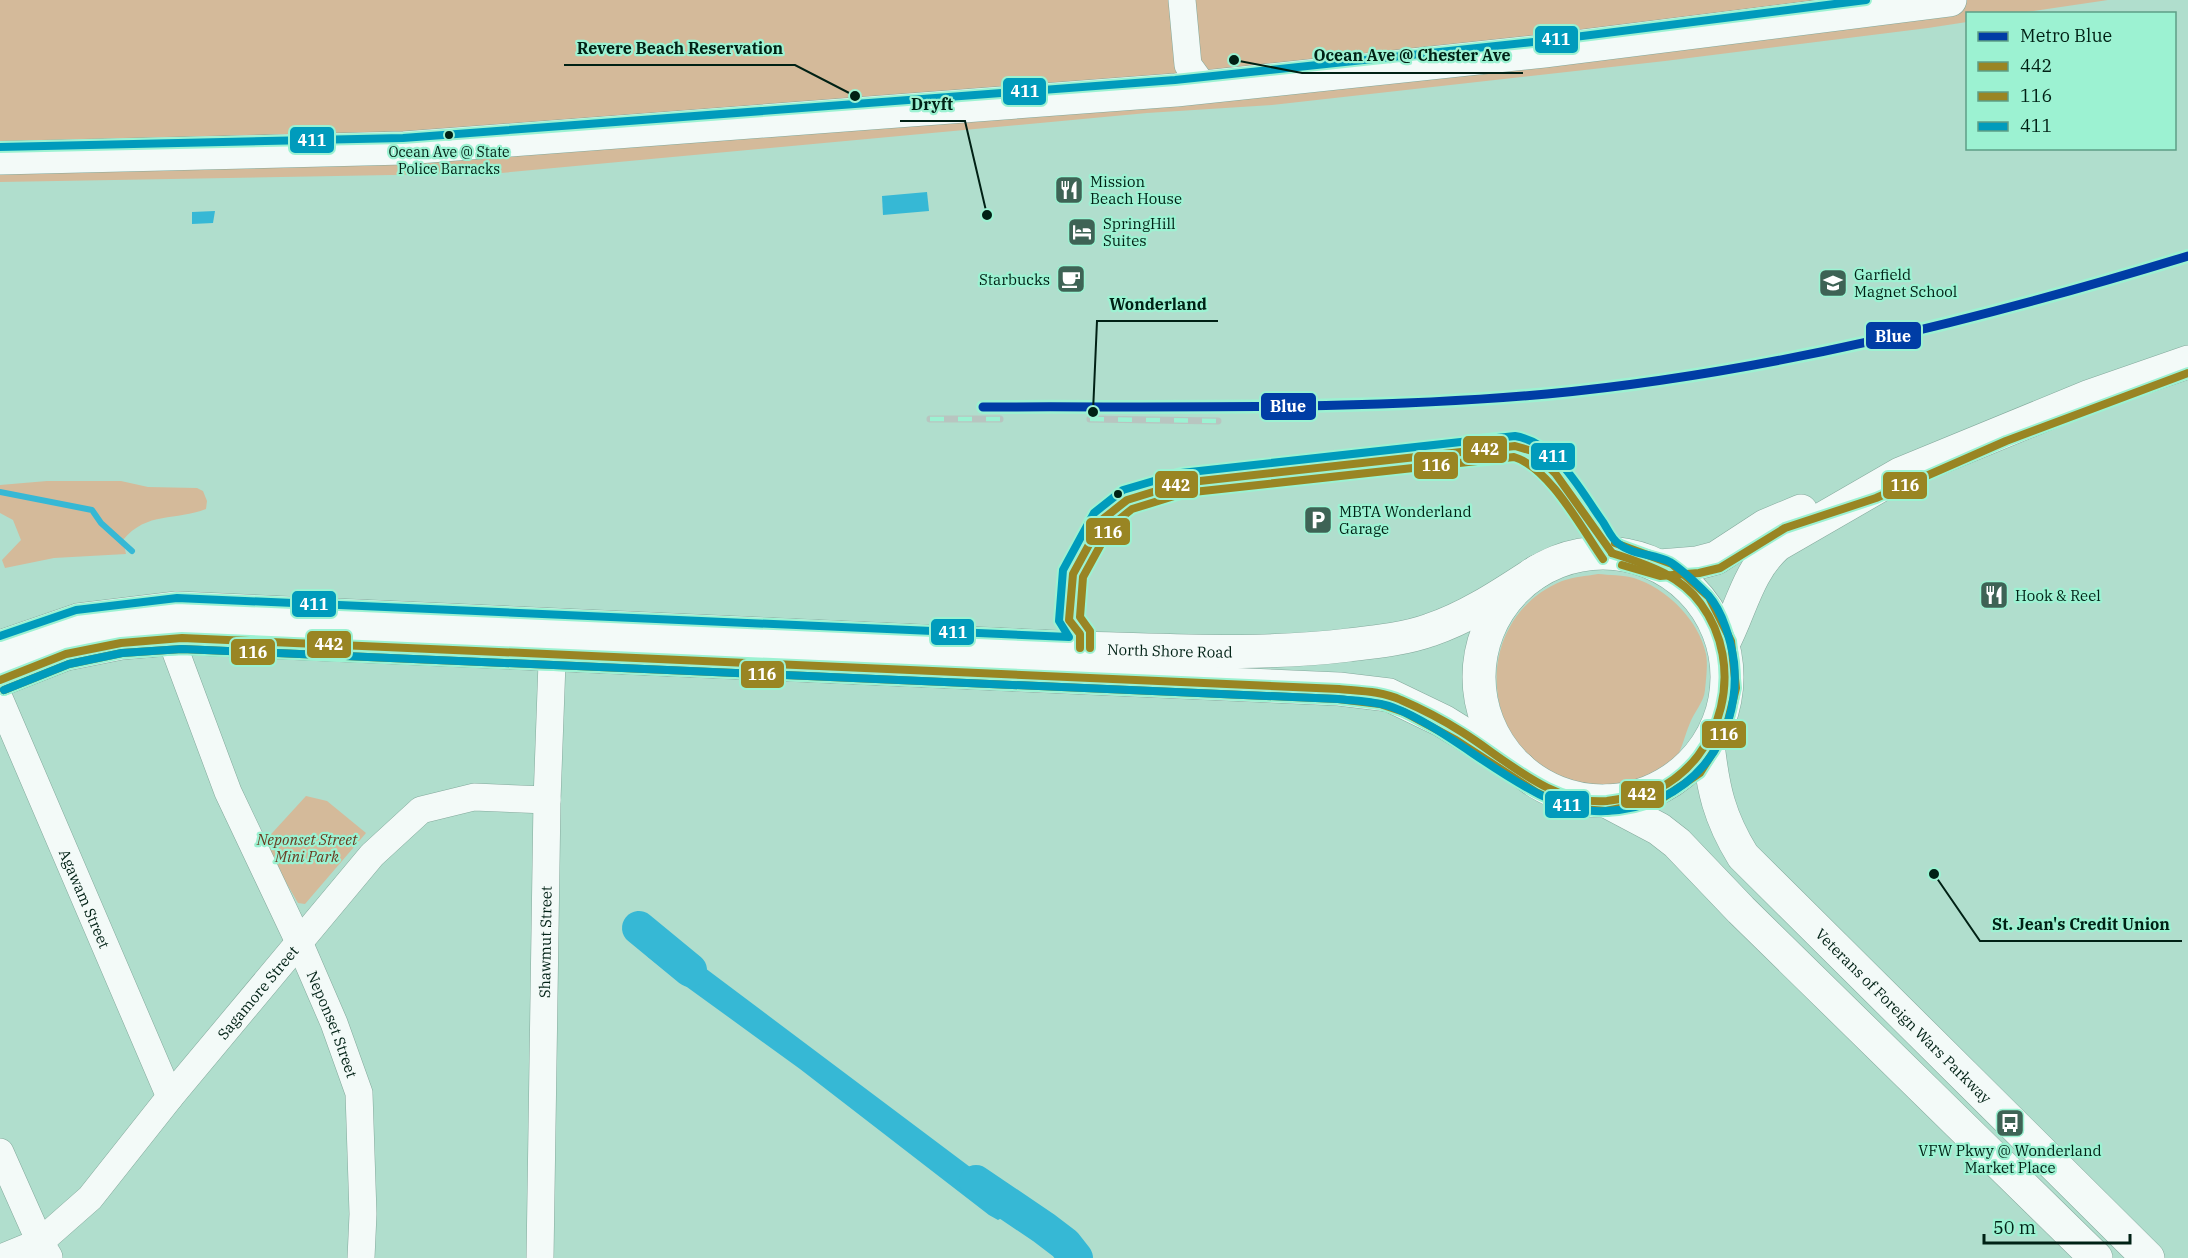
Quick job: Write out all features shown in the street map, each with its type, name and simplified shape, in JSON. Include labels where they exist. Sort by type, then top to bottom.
[{"type":"main road","points":[[0,158],[404,148],[1204,87],[1544,51],[1950,0]]},
{"type":"main road","points":[[1660,567],[1698,563],[1716,558],[1759,529],[1781,518],[1872,488],[2002,431],[2188,362]]},
{"type":"main road","points":[[1723,644],[1735,622],[1746,586],[1766,555],[1777,545],[1872,488]]},
{"type":"main road","points":[[1596,553],[1637,557],[1660,567],[1688,586],[1709,612],[1723,644],[1727,678],[1722,712],[1708,744],[1693,763],[1660,787],[1630,798],[1606,801],[1582,799],[1559,793],[1538,782],[1519,768],[1498,743],[1489,723],[1479,681],[1483,649],[1494,618],[1513,592],[1538,571],[1566,558],[1596,553]]},
{"type":"main road","name":"North Shore Road","points":[[0,681],[66,654],[121,643],[171,639],[552,639],[1291,652],[1368,643],[1429,631],[1470,612],[1538,571]]},
{"type":"main road","name":"North Shore Road","points":[[0,647],[78,620],[177,608],[552,639],[1339,689],[1389,695],[1443,721],[1519,768]]},
{"type":"main road","name":"Veterans of Foreign Wars Parkway","points":[[1708,744],[1712,787],[1727,830],[1743,856],[2148,1258]]},
{"type":"main road","points":[[1606,801],[1659,829],[1677,843],[1741,910],[2096,1258]]},
{"type":"street","points":[[1182,0],[1188,65],[1204,87]]},
{"type":"street","name":"Neponset Street","points":[[171,639],[228,792],[299,942],[334,1023],[359,1093],[363,1214],[361,1258]]},
{"type":"street","name":"Shawmut Street","points":[[540,1258],[547,800],[552,639]]},
{"type":"street","name":"Agawam Street","points":[[0,700],[170,1097]]},
{"type":"street","name":"Sagamore Street","points":[[1,1258],[45,1250],[372,855],[421,810],[474,797],[547,800]]},
{"type":"street","points":[[0,1152],[45,1250]]},
{"type":"green space","points":[[0,0],[2108,0],[2027,12],[1966,12],[1966,22],[1928,28],[1665,61],[1272,105],[1147,113],[501,173],[0,182]]},
{"type":"green space","points":[[47,481],[121,481],[148,487],[197,488],[203,491],[207,501],[206,509],[162,518],[142,525],[123,540],[126,554],[54,558],[5,568],[2,560],[21,540],[13,520],[0,513],[0,485]]},
{"type":"green space","points":[[1598,574],[1634,578],[1669,597],[1696,629],[1707,658],[1704,694],[1680,752],[1673,762],[1665,770],[1650,778],[1633,785],[1614,788],[1577,785],[1543,770],[1517,744],[1505,722],[1498,698],[1497,674],[1500,651],[1508,629],[1522,610],[1540,593],[1562,581]]},
{"type":"green space","name":"Neponset Street Mini Park","points":[[306,796],[327,801],[366,833],[305,904],[298,903],[263,843]]},
{"type":"water","points":[[927,192],[929,211],[883,215],[882,196]]},
{"type":"water","points":[[215,211],[213,223],[192,224],[192,212]]},
{"type":"water","points":[[659,940],[685,953],[982,1176],[1014,1204],[1014,1211],[998,1220],[989,1215],[800,1069],[680,982],[648,957],[644,948],[649,941]]},
{"type":"waterway","points":[[0,492],[92,510],[101,523],[132,551]]},
{"type":"waterway","points":[[639,928],[690,970]]},
{"type":"waterway","points":[[976,1182],[1044,1228],[1065,1244],[1076,1258]]},
{"type":"railway","points":[[930,419],[1000,419]]},
{"type":"railway","points":[[1090,419],[1218,421]]},
{"type":"metro line","name":"Blue","points":[[983,407],[1406,403],[1547,394],[1629,385],[1710,373],[1871,341],[2030,302],[2188,256]]},
{"type":"transit line","name":"411","points":[[0,147],[403,138],[1175,80],[1543,41],[1866,0]]},
{"type":"transit line","name":"116","points":[[1622,565],[1660,576],[1699,573],[1720,568],[1785,528],[1876,498],[2006,441],[2188,373]]},
{"type":"transit line","name":"411","points":[[0,636],[76,610],[177,598],[1069,637],[1059,621],[1063,570],[1094,513],[1123,490],[1181,473],[1515,436],[1530,440],[1555,458],[1576,483],[1616,542],[1624,548],[1670,562],[1708,595],[1726,627],[1734,662],[1734,691],[1729,719],[1719,744],[1704,765],[1685,784],[1662,798],[1635,807],[1606,811],[1579,809],[1552,800],[1498,770],[1444,734],[1392,707],[1372,702],[1338,699],[182,649],[122,653],[69,664],[4,690]]},
{"type":"transit line","name":"442","points":[[1080,648],[1080,634],[1069,620],[1073,574],[1103,519],[1127,500],[1182,483],[1515,446],[1532,451],[1555,473],[1612,553]]},
{"type":"transit line","name":"116","points":[[1090,648],[1090,631],[1080,617],[1083,577],[1111,526],[1132,509],[1184,493],[1514,457],[1527,463],[1552,486],[1564,500],[1603,559]]},
{"type":"transit line","name":"116","points":[[4,690],[69,664],[122,653],[182,649],[1338,699],[1380,704],[1404,712],[1456,740],[1536,792],[1559,803],[1582,809],[1606,811],[1660,800],[1700,773],[1725,733],[1736,688],[1731,641],[1709,597],[1672,564],[1615,543]]},
{"type":"transit line","name":"442","points":[[0,680],[66,654],[121,643],[182,638],[1339,689],[1394,697],[1455,728],[1512,767],[1548,788],[1587,801],[1607,801],[1656,790],[1679,775],[1698,756],[1712,733],[1721,708],[1724,681],[1723,654],[1715,628],[1701,604],[1683,585],[1661,571],[1612,553]]},
{"type":"place","name":"Ocean Ave @ Chester Ave","points":[[1234,60]]},
{"type":"place","name":"Revere Beach Reservation","points":[[855,96]]},
{"type":"place","name":"Ocean Ave @ State Police Barracks","points":[[449,135]]},
{"type":"place","name":"Mission Beach House","points":[[1069,190]]},
{"type":"place","name":"Dryft","points":[[987,215]]},
{"type":"place","name":"SpringHill Suites","points":[[1082,232]]},
{"type":"place","name":"Starbucks","points":[[1071,279]]},
{"type":"place","name":"Garfield Magnet School","points":[[1833,283]]},
{"type":"place","name":"Wonderland","points":[[1093,412]]},
{"type":"place","name":"MBTA Wonderland Garage","points":[[1318,520]]},
{"type":"place","name":"Hook & Reel","points":[[1994,595]]},
{"type":"place","name":"St. Jean's Credit Union","points":[[1934,874]]},
{"type":"place","name":"VFW Pkwy @ Wonderland Market Place","points":[[2010,1123]]}]
